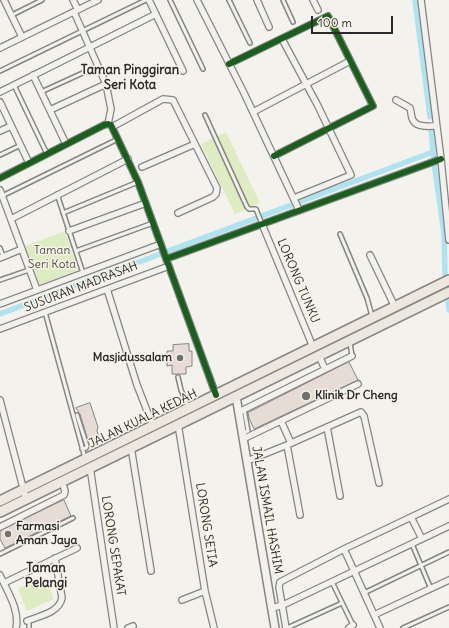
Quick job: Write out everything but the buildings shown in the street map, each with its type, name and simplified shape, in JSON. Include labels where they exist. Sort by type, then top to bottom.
[{"type":"main road","name":"JALAN KUALA KEDAH","points":[[0,501],[62,481],[153,426],[449,280]]},
{"type":"main road","name":"JALAN KUALA KEDAH","points":[[0,512],[24,494],[88,464],[131,447],[449,292]]},
{"type":"street","points":[[5,0],[22,37]]},
{"type":"street","points":[[73,0],[82,31],[106,84],[111,109],[110,125],[118,138],[138,182],[216,395]]},
{"type":"street","points":[[0,46],[22,37],[98,0]]},
{"type":"street","points":[[149,0],[184,71]]},
{"type":"street","points":[[196,0],[253,112],[296,204]]},
{"type":"street","points":[[256,0],[269,27]]},
{"type":"street","points":[[313,0],[318,10]]},
{"type":"street","points":[[421,0],[449,240]]},
{"type":"street","points":[[0,92],[156,14]]},
{"type":"street","points":[[229,64],[328,16],[373,106],[274,156]]},
{"type":"street","points":[[165,256],[261,221],[351,175],[282,39]]},
{"type":"street","points":[[253,112],[350,61]]},
{"type":"street","points":[[33,75],[66,144]]},
{"type":"street","points":[[50,110],[106,84]]},
{"type":"street","points":[[0,178],[66,144],[110,125],[163,99],[168,99],[172,100],[177,106],[217,188],[217,192],[213,196],[178,213]]},
{"type":"street","points":[[396,100],[410,108],[412,120],[415,124],[420,126],[436,126]]},
{"type":"street","points":[[0,102],[2,111],[29,163]]},
{"type":"street","points":[[0,131],[11,126]]},
{"type":"street","points":[[142,167],[195,144]]},
{"type":"street","points":[[11,218],[128,159]]},
{"type":"street","points":[[296,204],[432,162],[449,165]]},
{"type":"street","points":[[1,193],[37,290]]},
{"type":"street","points":[[69,231],[146,203]]},
{"type":"street","name":"LORONG TUNKU","points":[[261,221],[313,347]]},
{"type":"street","points":[[0,304],[83,273],[162,246]]},
{"type":"street","points":[[2,257],[22,249]]},
{"type":"street","points":[[370,255],[395,307]]},
{"type":"street","name":"SUSURAN MADRASAH","points":[[0,329],[169,266]]},
{"type":"street","points":[[107,289],[137,384],[153,426]]},
{"type":"street","points":[[319,356],[325,369]]},
{"type":"street","points":[[241,410],[352,356]]},
{"type":"street","points":[[243,436],[281,421],[358,384]]},
{"type":"street","name":"JALAN ISMAIL HASHIM","points":[[236,396],[241,410],[243,436],[275,628]]},
{"type":"street","points":[[0,400],[24,494]]},
{"type":"street","points":[[247,461],[289,444],[358,412],[362,413],[364,416],[379,483]]},
{"type":"street","points":[[281,421],[289,444],[300,515]]},
{"type":"street","name":"LORONG SETIA","points":[[178,424],[205,591],[214,628]]},
{"type":"street","points":[[327,427],[340,496]]},
{"type":"street","points":[[131,447],[151,571]]},
{"type":"street","name":"LORONG SEPAKAT","points":[[88,464],[114,628]]},
{"type":"street","points":[[0,526],[64,495],[65,491],[62,481]]},
{"type":"street","points":[[287,628],[279,587],[280,582],[344,549],[449,499]]},
{"type":"street","points":[[411,517],[422,539]]},
{"type":"street","points":[[272,608],[283,605],[449,526]]},
{"type":"street","points":[[4,583],[77,548]]},
{"type":"street","points":[[344,549],[380,628]]},
{"type":"street","points":[[28,620],[56,609],[61,602],[62,598],[55,558]]},
{"type":"street","points":[[0,575],[16,612],[16,628]]},
{"type":"street","points":[[374,615],[449,580]]},
{"type":"street","points":[[182,600],[205,591]]},
{"type":"lane","points":[[12,15],[42,0]]},
{"type":"lane","points":[[0,71],[146,0]]},
{"type":"lane","points":[[170,0],[203,70]]},
{"type":"lane","points":[[229,0],[250,43]]},
{"type":"lane","points":[[284,0],[293,22]]},
{"type":"lane","points":[[41,92],[98,66]]},
{"type":"lane","points":[[14,85],[47,154]]},
{"type":"lane","points":[[205,115],[246,207],[254,208],[261,221]]},
{"type":"lane","points":[[1,193],[118,138]]},
{"type":"lane","points":[[0,155],[21,145]]},
{"type":"lane","points":[[63,213],[138,182]]},
{"type":"lane","points":[[57,194],[83,273]]},
{"type":"lane","points":[[76,252],[153,223]]},
{"type":"lane","points":[[340,234],[367,298],[372,318]]},
{"type":"lane","points":[[0,248],[2,257]]},
{"type":"lane","points":[[0,280],[29,270]]},
{"type":"lane","points":[[45,312],[82,449],[88,464]]},
{"type":"lane","points":[[350,340],[352,356]]},
{"type":"lane","points":[[178,377],[181,390],[189,408]]},
{"type":"lane","points":[[77,415],[87,446],[86,448],[82,449]]},
{"type":"lane","points":[[0,554],[73,518]]},
{"type":"lane","points":[[412,544],[431,588]]},
{"type":"lane","points":[[364,593],[449,552]]},
{"type":"lane","points":[[332,582],[351,627]]},
{"type":"lane","points":[[287,628],[342,603]]},
{"type":"lane","points":[[403,628],[449,607]]},
{"type":"lane","points":[[28,620],[29,628]]},
{"type":"green space","points":[[226,132],[260,203],[235,214],[201,144]]},
{"type":"green space","name":"Taman Seri Kota","points":[[65,231],[78,270],[40,285],[25,246]]},
{"type":"green space","points":[[46,577],[54,599],[27,611],[18,588]]},
{"type":"waterway","points":[[415,0],[430,117]]},
{"type":"waterway","points":[[431,128],[434,163],[444,233],[445,275]]},
{"type":"waterway","points":[[0,314],[433,152]]},
{"type":"waterway","points":[[448,302],[449,310]]},
{"type":"cycle path","points":[[229,64],[328,16],[373,106],[274,156]]},
{"type":"cycle path","points":[[0,178],[104,125],[111,125],[138,182],[216,395]]},
{"type":"cycle path","points":[[166,259],[441,159]]},
{"type":"place","name":"Masjidussalam","points":[[180,358]]},
{"type":"place","name":"Klinik Dr Cheng","points":[[306,396]]},
{"type":"place","name":"Farmasi Aman Jaya","points":[[8,534]]},
{"type":"district","name":"Taman Pinggiran Seri Kota","points":[[130,78]]},
{"type":"district","name":"Taman Pelangi","points":[[46,576]]}]
